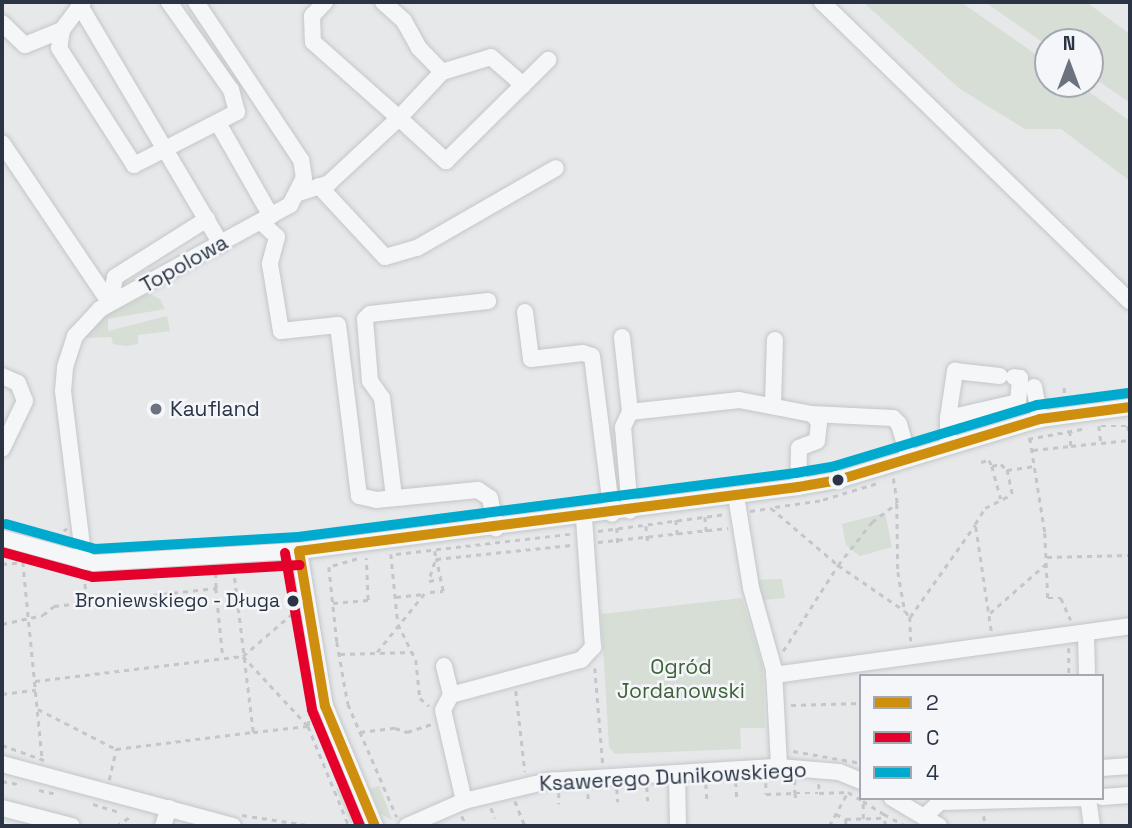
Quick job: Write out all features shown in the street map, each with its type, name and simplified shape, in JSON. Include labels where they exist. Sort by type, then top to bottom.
[{"type":"street","points":[[169,2],[231,90],[237,113],[167,150],[134,165],[59,48],[62,30],[81,3],[167,150],[221,244]]},
{"type":"street","points":[[196,2],[301,160],[304,178],[299,193]]},
{"type":"street","points":[[325,2],[312,16],[313,41],[446,161],[548,60]]},
{"type":"street","points":[[383,2],[404,21],[419,48],[442,72]]},
{"type":"street","points":[[822,2],[1095,271],[1130,301]]},
{"type":"street","points":[[2,23],[25,46],[62,30]]},
{"type":"street","points":[[299,193],[329,183],[399,118],[442,72],[491,57],[523,85]]},
{"type":"street","points":[[218,123],[277,237],[270,264],[281,331],[338,325],[359,496],[366,500],[464,489],[487,494],[504,490]]},
{"type":"street","points":[[2,143],[110,303]]},
{"type":"street","points":[[319,186],[385,257],[417,247],[556,168]]},
{"type":"street","name":"Topolowa","points":[[85,562],[63,391],[65,367],[75,336],[110,303],[266,219],[290,205],[299,193]]},
{"type":"street","points":[[110,303],[115,277],[207,219]]},
{"type":"street","points":[[394,497],[382,398],[370,381],[365,319],[370,314],[488,301]]},
{"type":"street","points":[[524,312],[531,359],[583,353],[592,356],[614,521]]},
{"type":"street","points":[[622,337],[630,412],[623,427],[630,511]]},
{"type":"street","points":[[773,403],[775,340]]},
{"type":"street","points":[[948,418],[1018,402],[1020,378],[955,371],[948,418],[948,445]]},
{"type":"street","points":[[2,376],[18,383],[25,401],[2,449]]},
{"type":"street","points":[[1034,387],[1040,419]]},
{"type":"street","points":[[630,412],[739,400],[773,403],[811,414],[893,418],[900,424],[909,459]]},
{"type":"street","points":[[2,538],[85,562],[145,563],[495,536],[584,517],[614,521],[630,511],[798,488],[909,459],[1040,419],[1130,407]]},
{"type":"street","points":[[798,488],[799,448],[817,441],[818,422],[811,414]]},
{"type":"street","points":[[487,494],[495,536]]},
{"type":"street","points":[[736,496],[751,588],[774,672],[780,776]]},
{"type":"street","points":[[451,695],[581,660],[593,647],[584,517]]},
{"type":"street","points":[[299,551],[325,706],[375,826]]},
{"type":"street","points":[[774,672],[1069,638],[1130,626]]},
{"type":"street","points":[[1086,634],[1087,674]]},
{"type":"street","points":[[444,666],[451,695],[443,710],[463,808]]},
{"type":"street","points":[[2,764],[233,826]]},
{"type":"street","points":[[1104,768],[1130,766]]},
{"type":"street","name":"Ksawerego Dunikowskiego","points":[[407,826],[527,784],[677,774],[780,776],[839,772],[856,778]]},
{"type":"street","points":[[677,774],[678,826]]},
{"type":"street","points":[[1104,797],[1130,795]]},
{"type":"street","points":[[895,800],[939,826]]},
{"type":"street","points":[[924,817],[940,802],[1014,800]]},
{"type":"street","points":[[1088,800],[1092,826]]},
{"type":"street","points":[[2,808],[72,826]]},
{"type":"street","points":[[163,826],[169,808]]},
{"type":"path","points":[[1064,387],[1064,406]]},
{"type":"path","points":[[1098,426],[1101,443]]},
{"type":"path","points":[[1017,442],[1098,426],[1129,426],[1130,440],[1032,450]]},
{"type":"path","points":[[1070,431],[1072,446]]},
{"type":"path","points":[[1030,438],[1047,557],[1048,598],[1061,598],[1072,620]]},
{"type":"path","points":[[981,462],[989,460],[1001,499]]},
{"type":"path","points":[[910,617],[985,508],[1012,494],[1007,470],[1001,464],[992,466]]},
{"type":"path","points":[[1007,470],[1035,466]]},
{"type":"path","points":[[892,476],[897,503],[894,536],[905,611]]},
{"type":"path","points":[[862,491],[820,501],[771,508],[838,565],[905,611],[910,617],[912,648]]},
{"type":"path","points":[[774,672],[793,629],[838,565],[872,522],[897,503]]},
{"type":"path","points":[[705,517],[707,537]]},
{"type":"path","points":[[676,520],[678,540]]},
{"type":"path","points":[[614,521],[618,546]]},
{"type":"path","points":[[646,524],[648,543]]},
{"type":"path","points":[[975,524],[990,620]]},
{"type":"path","points":[[436,559],[741,526]]},
{"type":"path","points":[[47,538],[53,540],[67,528]]},
{"type":"path","points":[[495,536],[495,553]]},
{"type":"path","points":[[553,537],[554,547]]},
{"type":"path","points":[[523,540],[524,550]]},
{"type":"path","points":[[463,547],[465,556]]},
{"type":"path","points":[[430,592],[443,591],[435,551]]},
{"type":"path","points":[[359,732],[395,728],[407,732],[445,720],[421,698],[412,652],[398,624],[391,554],[329,567],[348,704],[359,732],[400,826]]},
{"type":"path","points":[[1047,557],[1130,555]]},
{"type":"path","points":[[333,603],[368,600],[366,558]]},
{"type":"path","points":[[436,559],[429,582],[441,579]]},
{"type":"path","points":[[2,564],[23,562],[42,758]]},
{"type":"path","points":[[990,613],[1047,563]]},
{"type":"path","points":[[234,575],[253,732]]},
{"type":"path","points":[[215,576],[223,658]]},
{"type":"path","points":[[288,579],[298,634]]},
{"type":"path","points":[[85,581],[86,602]]},
{"type":"path","points":[[2,624],[43,615],[54,606],[216,588]]},
{"type":"path","points":[[377,652],[424,594],[395,597]]},
{"type":"path","points":[[35,681],[243,656],[293,613]]},
{"type":"path","points":[[1069,638],[1069,674]]},
{"type":"path","points":[[340,654],[377,652],[389,656],[412,652]]},
{"type":"path","points":[[243,656],[308,726],[348,826]]},
{"type":"path","points":[[595,677],[604,779]]},
{"type":"path","points":[[516,689],[527,784]]},
{"type":"path","points":[[2,694],[36,690]]},
{"type":"path","points":[[308,726],[310,696]]},
{"type":"path","points":[[781,705],[859,703]]},
{"type":"path","points":[[38,709],[116,749],[308,726]]},
{"type":"path","points":[[784,748],[856,778]]},
{"type":"path","points":[[110,772],[116,749]]},
{"type":"path","points":[[780,776],[819,783],[856,778],[819,793],[766,797],[765,781],[780,776]]},
{"type":"path","points":[[829,826],[856,778]]},
{"type":"path","points":[[795,780],[796,796]]},
{"type":"path","points":[[736,782],[737,799]]},
{"type":"path","points":[[819,783],[819,793]]},
{"type":"path","points":[[706,784],[708,800]]},
{"type":"path","points":[[510,789],[525,826]]},
{"type":"path","points":[[863,801],[884,816],[906,826]]},
{"type":"path","points":[[863,801],[863,819]]},
{"type":"path","points":[[490,806],[495,818]]},
{"type":"path","points":[[463,808],[466,826]]},
{"type":"path","points":[[836,814],[846,819],[884,816]]},
{"type":"path","points":[[116,826],[134,815]]},
{"type":"path","points":[[884,816],[885,826]]},
{"type":"path","points":[[846,819],[846,826]]},
{"type":"green space","points":[[863,2],[961,2],[1034,53],[1034,98],[1098,98],[1130,121],[1130,181],[1061,129],[1025,129],[960,89]]},
{"type":"green space","points":[[985,2],[1086,2],[1130,34],[1130,103],[1104,85],[1104,28],[1034,28],[1034,36]]},
{"type":"green space","points":[[149,293],[160,299],[165,309],[108,319],[108,331],[167,316],[170,331],[138,335],[138,344],[126,346],[113,344],[111,337],[84,338],[98,320]]},
{"type":"green space","points":[[885,513],[892,547],[860,556],[846,545],[842,524]]},
{"type":"green space","points":[[782,579],[785,598],[762,600],[756,580]]},
{"type":"green space","name":"Ogród Jordanowski","points":[[742,598],[763,667],[765,728],[740,728],[741,749],[615,754],[609,747],[601,614]]},
{"type":"green space","points":[[345,786],[356,814],[351,824],[336,789]]},
{"type":"green space","points":[[379,786],[392,820],[381,814],[370,789]]},
{"type":"transit line","name":"4","points":[[6,524],[95,549],[298,537],[796,473],[835,466],[1037,405],[1128,393]]},
{"type":"transit line","name":"2","points":[[299,551],[798,487],[838,480],[1040,419],[1130,407]]},
{"type":"transit line","name":"2","points":[[299,551],[325,706],[375,826]]},
{"type":"transit line","name":"C","points":[[2,552],[93,577],[300,565]]},
{"type":"transit line","name":"C","points":[[285,553],[312,710],[360,826]]},
{"type":"place","name":"Kaufland","points":[[156,409]]},
{"type":"place","name":"Broniewskiego - Długa","points":[[293,601]]}]
